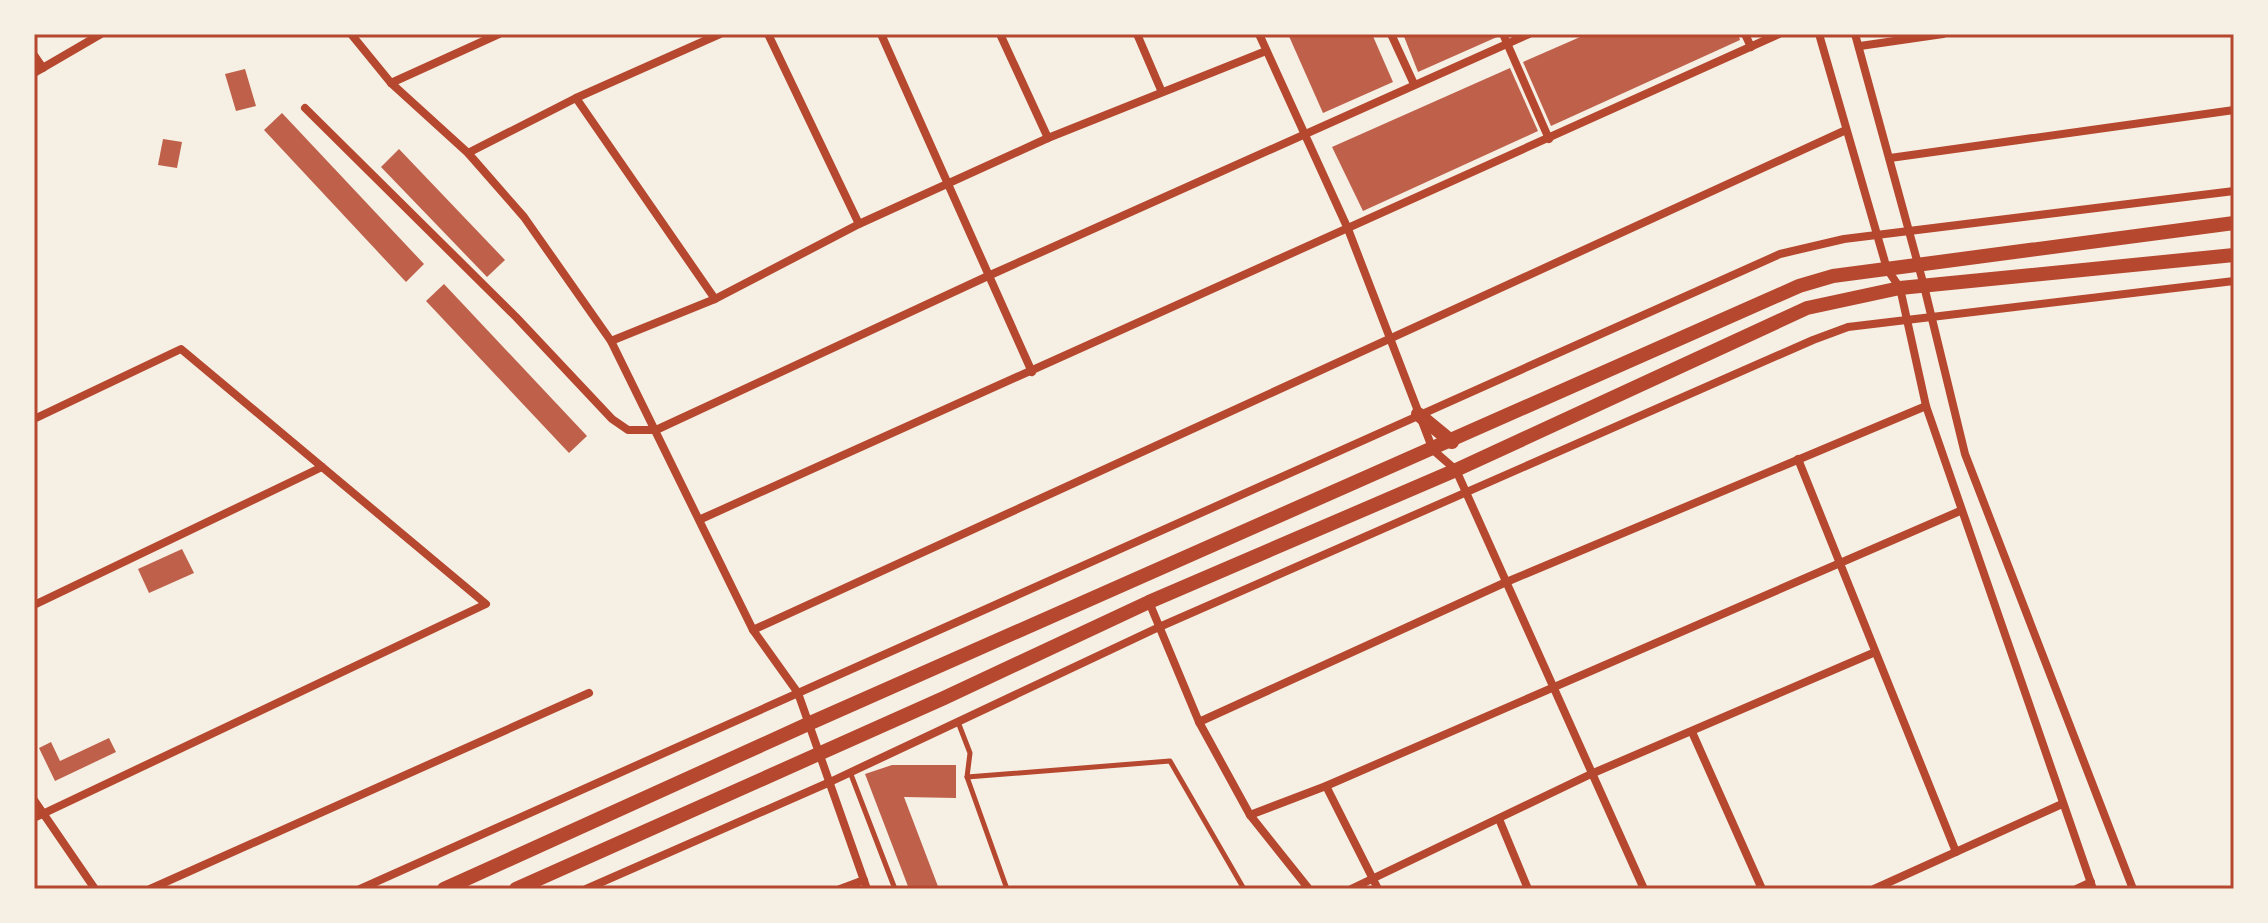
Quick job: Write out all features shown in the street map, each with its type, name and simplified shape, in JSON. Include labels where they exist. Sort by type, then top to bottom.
[{"type":"street","points":[[34,55],[38,71],[101,34]]},
{"type":"street","points":[[351,34],[391,83],[468,153],[524,217],[611,341],[753,630],[798,693],[865,884],[840,889]]},
{"type":"street","points":[[391,83],[499,34]]},
{"type":"street","points":[[468,153],[576,98],[720,34]]},
{"type":"street","points":[[768,34],[859,224]]},
{"type":"street","points":[[881,34],[1032,372]]},
{"type":"street","points":[[1000,34],[1048,138]]},
{"type":"street","points":[[1137,34],[1161,90]]},
{"type":"street","points":[[1259,34],[1348,229],[1433,450],[1456,470],[1504,583],[1644,889]]},
{"type":"street","points":[[1391,34],[1414,84]]},
{"type":"street","points":[[1503,34],[1549,139]]},
{"type":"street","points":[[305,108],[516,317],[612,419],[628,430],[656,430],[988,276],[1529,34]]},
{"type":"street","points":[[1745,34],[1751,47]]},
{"type":"street","points":[[701,519],[1779,34]]},
{"type":"street","points":[[1819,34],[1887,269],[1900,288],[1926,406],[2092,886],[2076,889]]},
{"type":"street","points":[[1855,34],[1924,286],[1965,454],[2133,889]]},
{"type":"street","points":[[1860,46],[1943,34]]},
{"type":"street","points":[[611,341],[715,299],[859,224],[1048,138],[1161,90],[1266,51]]},
{"type":"street","points":[[576,98],[715,299]]},
{"type":"street","points":[[1890,158],[2234,110]]},
{"type":"street","points":[[753,630],[1846,130]]},
{"type":"street","points":[[360,889],[1780,254],[1822,243],[2234,191]]},
{"type":"street","points":[[444,889],[808,724],[1452,442],[1799,286],[1833,276],[2234,223]]},
{"type":"street","points":[[516,889],[944,698],[1149,602],[1456,470],[1807,308],[1900,288],[2234,255]]},
{"type":"street","points":[[586,889],[830,782],[1157,628],[1465,491],[1848,327],[2234,281]]},
{"type":"street","points":[[34,419],[181,349],[486,604],[38,816]]},
{"type":"street","points":[[1199,722],[1504,583],[1926,406]]},
{"type":"street","points":[[1418,414],[1452,442]]},
{"type":"street","points":[[1798,459],[1873,653],[1956,852]]},
{"type":"street","points":[[34,605],[322,467]]},
{"type":"street","points":[[1250,815],[1326,786],[1960,511]]},
{"type":"street","points":[[1149,602],[1157,628],[1199,722],[1250,815],[1309,889]]},
{"type":"street","points":[[1351,889],[1372,876],[1591,774],[1873,653]]},
{"type":"street","points":[[150,889],[589,693]]},
{"type":"street","points":[[1692,732],[1762,889]]},
{"type":"street","points":[[1326,786],[1378,889]]},
{"type":"street","points":[[34,800],[38,816],[95,889]]},
{"type":"street","points":[[1874,889],[2062,804]]},
{"type":"street","points":[[1499,819],[1528,889]]},
{"type":"lane","points":[[958,722],[970,753],[967,777],[1007,889]]},
{"type":"lane","points":[[967,777],[1170,761],[1244,889]]},
{"type":"lane","points":[[850,772],[895,889]]},
{"type":"building","points":[[1288,34],[1372,34],[1393,82],[1323,113]]},
{"type":"building","points":[[1403,34],[1496,34],[1497,37],[1418,72]]},
{"type":"building","points":[[1587,34],[1738,34],[1740,40],[1551,126],[1523,62]]},
{"type":"building","points":[[1510,68],[1538,131],[1363,211],[1332,147]]},
{"type":"building","points":[[245,69],[256,106],[236,111],[225,74]]},
{"type":"building","points":[[282,113],[424,264],[406,282],[264,130]]},
{"type":"building","points":[[163,139],[182,142],[177,168],[158,165]]},
{"type":"building","points":[[399,149],[505,260],[487,277],[381,167]]},
{"type":"building","points":[[444,284],[587,436],[569,453],[426,301]]},
{"type":"building","points":[[182,549],[194,573],[149,593],[138,569]]},
{"type":"building","points":[[109,738],[116,752],[55,781],[39,748],[51,742],[60,761]]},
{"type":"building","points":[[892,765],[956,765],[956,798],[904,797],[939,889],[909,889],[865,774]]}]
